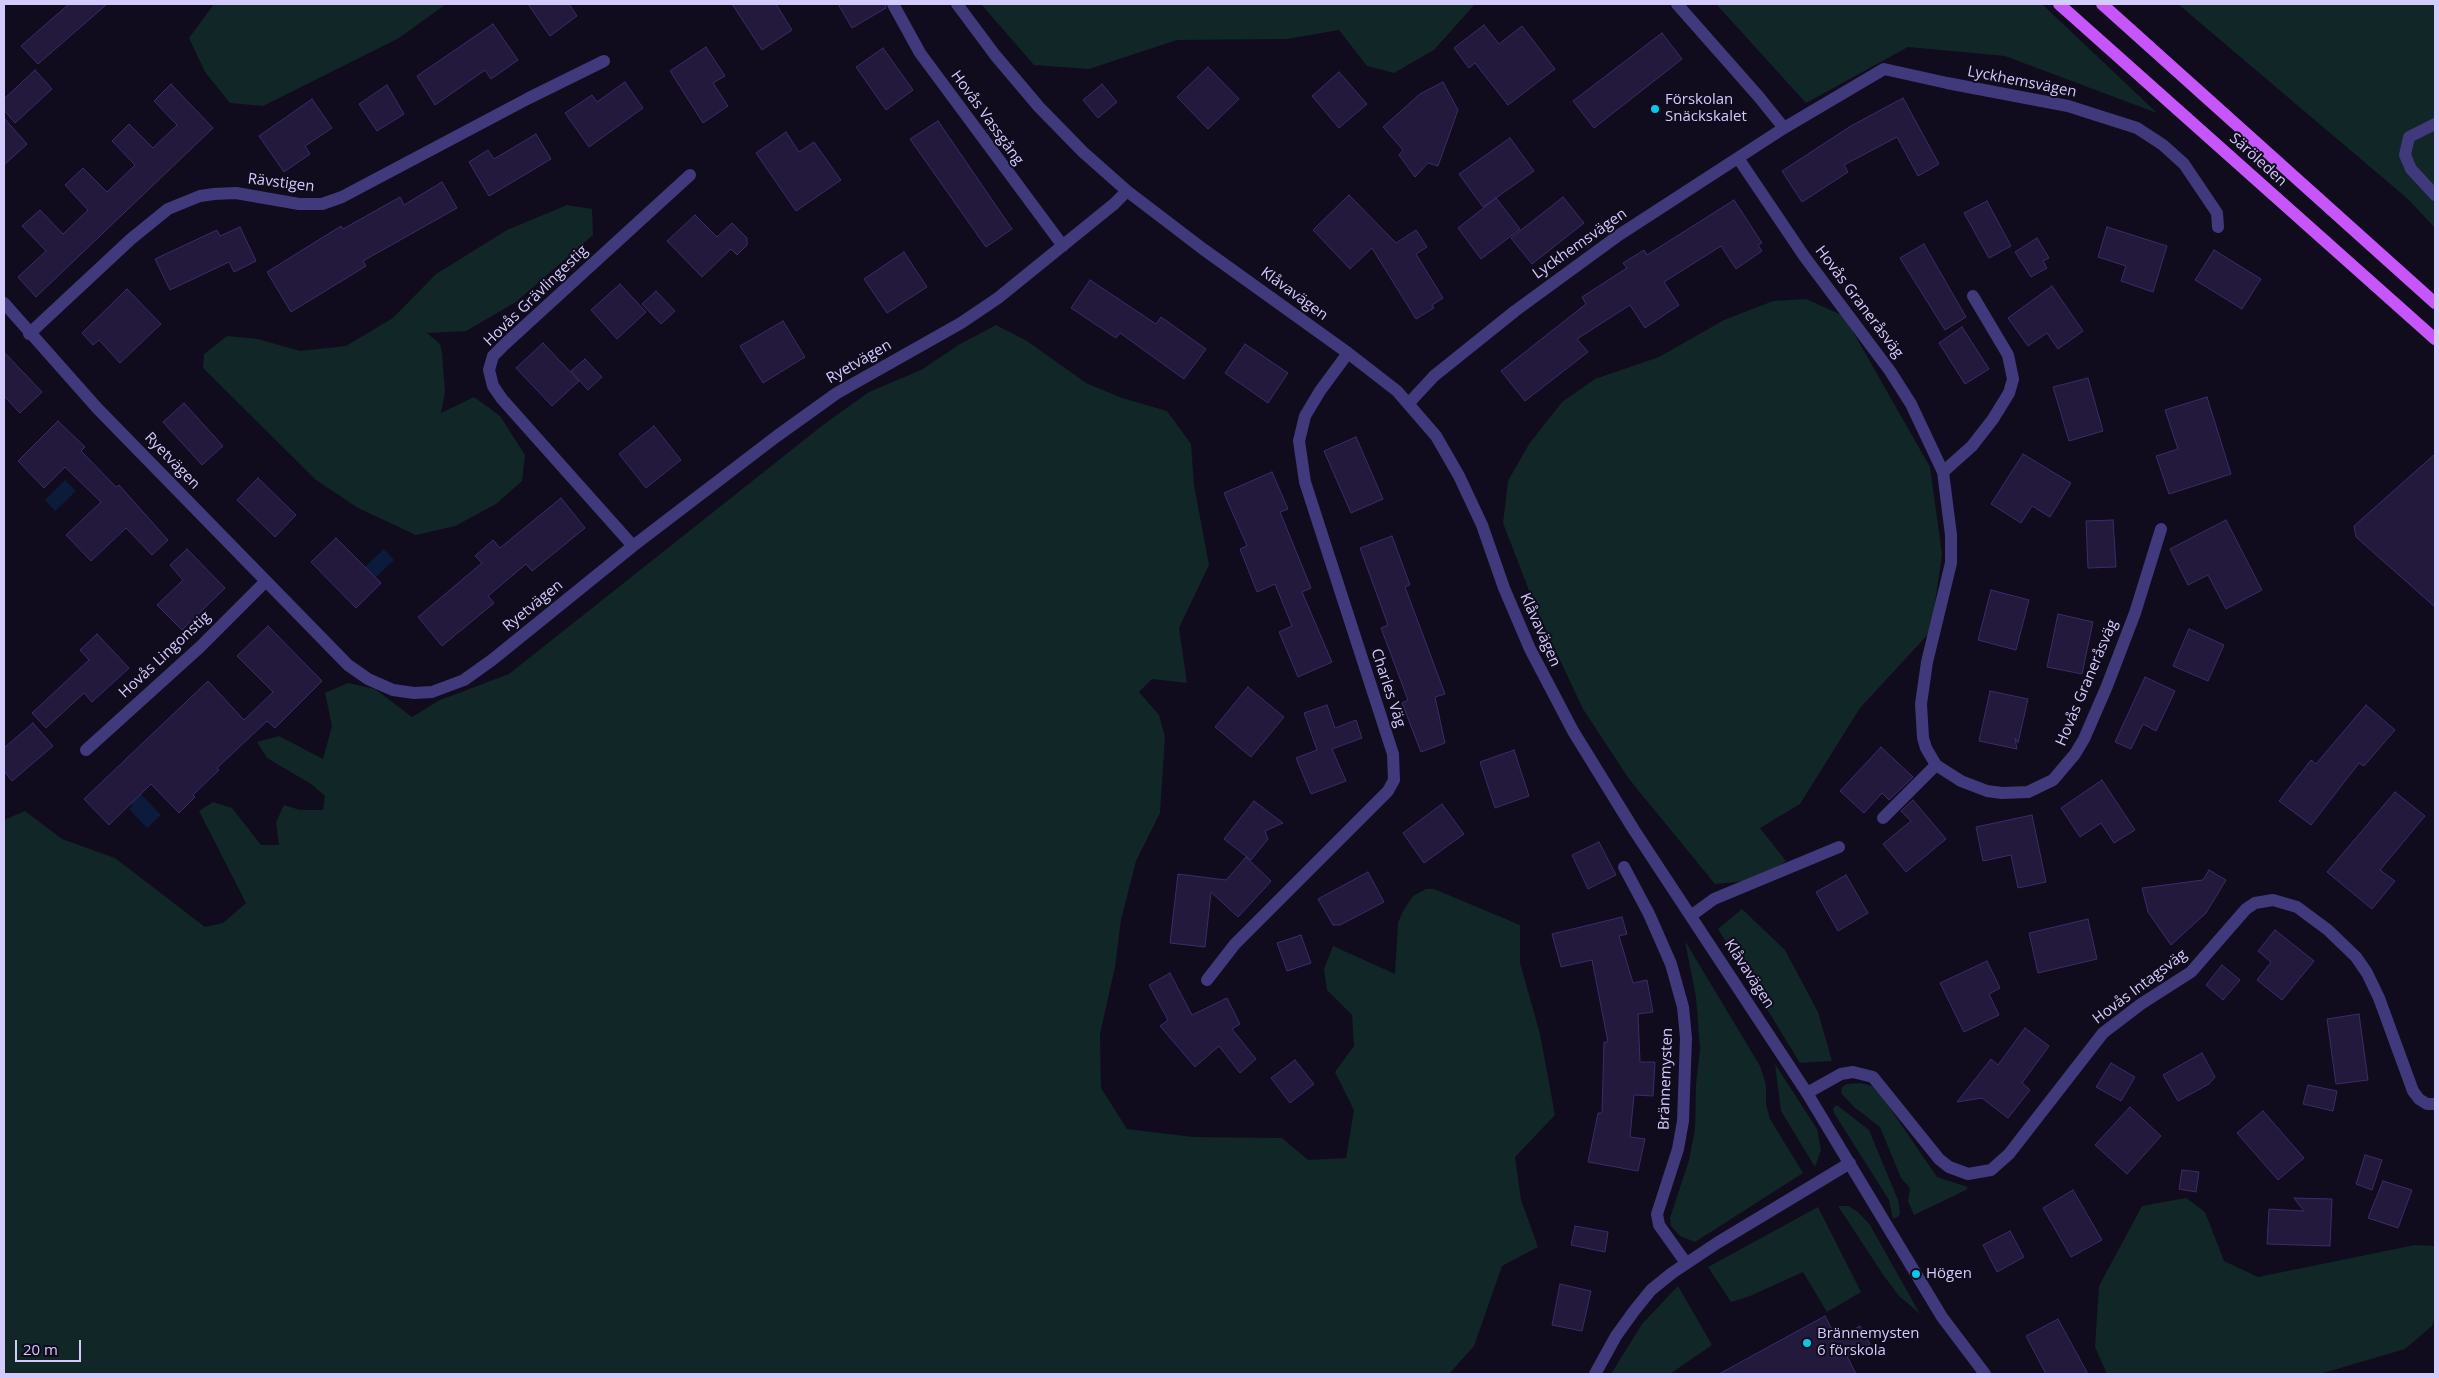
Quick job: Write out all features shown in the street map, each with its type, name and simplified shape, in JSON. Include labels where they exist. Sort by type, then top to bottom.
[{"type":"main road","name":"Säröleden","points":[[2059,4],[2435,339]]},
{"type":"main road","name":"Säröleden","points":[[2102,4],[2435,303]]},
{"type":"street","name":"Hovås Vassgång","points":[[892,4],[923,57],[1063,246]]},
{"type":"street","name":"Klåvavägen","points":[[957,4],[995,55],[1040,107],[1084,152],[1127,191],[1202,249],[1348,353],[1409,403],[1436,436],[1460,476],[1482,525],[1504,588],[1550,691],[1610,792],[1807,1093],[1942,1317],[1985,1374]]},
{"type":"street","points":[[1677,4],[1760,97],[1784,128]]},
{"type":"street","name":"Rävstigen","points":[[29,334],[131,239],[168,210],[200,196],[236,193],[299,204],[322,204],[342,197],[529,98],[604,61]]},
{"type":"street","name":"Lyckhemsvägen","points":[[1409,403],[1434,376],[1515,311],[1619,235],[1784,128],[1884,69],[1947,84],[2068,106],[2137,128],[2163,144],[2184,164],[2217,213],[2218,227]]},
{"type":"street","points":[[2435,124],[2409,137],[2405,146],[2405,155],[2411,169],[2435,195]]},
{"type":"street","name":"Hovås Graneråsväg","points":[[1738,158],[1804,256],[1890,371],[1911,404],[1943,472],[1951,535],[1950,563],[1927,662],[1921,704],[1923,738],[1936,765],[1961,781],[1987,791],[2002,793],[2028,792],[2059,775],[2084,739],[2106,686],[2135,613],[2161,529]]},
{"type":"street","name":"Hovås Grävlingestig","points":[[633,546],[502,399],[493,386],[489,370],[493,356],[504,344],[690,175]]},
{"type":"street","name":"Ryetvägen","points":[[4,303],[29,334],[265,582],[340,657],[368,679],[393,690],[414,693],[432,692],[464,680],[492,660],[633,546],[777,436],[837,393],[961,323],[1021,280],[1114,204],[1127,191]]},
{"type":"street","points":[[1943,472],[1972,446],[1993,419],[2009,393],[2013,380],[2008,355],[1973,296]]},
{"type":"street","name":"Charles Väg","points":[[1207,980],[1235,944],[1388,791],[1394,780],[1392,754],[1305,482],[1299,442],[1305,416],[1320,391],[1348,353]]},
{"type":"street","name":"Hovås Lingonstig","points":[[86,750],[200,647],[265,582]]},
{"type":"street","points":[[1883,818],[1936,765]]},
{"type":"street","points":[[1692,915],[1714,899],[1839,847]]},
{"type":"street","name":"Brännemysten","points":[[1624,867],[1649,914],[1672,964],[1683,1007],[1686,1038],[1683,1121],[1678,1149],[1657,1214],[1659,1225],[1686,1263]]},
{"type":"street","name":"Hovås Intagsväg","points":[[1807,1093],[1841,1074],[1853,1072],[1873,1077],[1938,1159],[1949,1167],[1968,1174],[1991,1170],[2009,1154],[2103,1033],[2141,1004],[2191,972],[2246,910],[2255,903],[2273,900],[2297,907],[2328,930],[2356,957],[2367,973],[2379,998],[2413,1091],[2419,1099],[2428,1104],[2435,1104]]},
{"type":"street","points":[[1595,1374],[1616,1336],[1634,1310],[1652,1290],[1686,1263],[1850,1163]]},
{"type":"green space","points":[[214,4],[446,4],[399,38],[263,106],[230,103],[205,72],[189,38]]},
{"type":"green space","points":[[981,4],[1475,4],[1434,50],[1394,73],[1367,66],[1339,30],[1287,39],[1177,40],[1089,69],[1034,65]]},
{"type":"green space","points":[[1716,4],[2042,4],[2157,113],[2005,56],[1908,47],[1806,103]]},
{"type":"green space","points":[[2178,4],[2435,4],[2435,228],[2409,200]]},
{"type":"green space","points":[[567,205],[592,209],[593,235],[516,302],[466,331],[427,333],[440,344],[442,353],[445,392],[441,413],[474,397],[500,416],[525,455],[522,481],[496,504],[455,526],[416,535],[358,508],[316,480],[203,368],[204,354],[227,336],[258,339],[300,351],[346,346],[393,318],[436,274],[507,230]]},
{"type":"green space","points":[[1806,299],[1844,316],[1930,467],[1942,554],[1931,631],[1860,708],[1800,804],[1760,828],[1786,861],[1771,872],[1746,881],[1715,884],[1629,779],[1583,709],[1537,611],[1503,523],[1508,481],[1529,444],[1562,402],[1595,379],[1659,357],[1724,320],[1773,301]]},
{"type":"green space","points":[[996,325],[1027,341],[1086,383],[1122,398],[1167,411],[1191,444],[1194,485],[1209,565],[1179,628],[1187,683],[1152,679],[1139,692],[1159,715],[1165,737],[1160,813],[1136,861],[1121,920],[1115,967],[1100,1034],[1101,1088],[1127,1129],[1193,1137],[1282,1138],[1308,1160],[1346,1158],[1354,1110],[1335,1072],[1354,1046],[1352,1015],[1327,990],[1324,969],[1333,946],[1395,974],[1398,923],[1413,896],[1426,889],[1434,889],[1520,925],[1520,963],[1540,1034],[1555,1115],[1515,1157],[1521,1200],[1538,1247],[1502,1266],[1474,1346],[1449,1374],[4,1374],[4,820],[25,811],[62,839],[115,858],[205,927],[223,923],[246,903],[199,811],[213,802],[232,808],[261,845],[279,845],[276,822],[284,805],[300,810],[323,810],[325,796],[311,784],[267,758],[257,742],[279,736],[323,759],[332,726],[325,693],[348,683],[375,689],[412,717],[440,700],[509,674],[823,425],[869,392],[921,370],[960,344]]},
{"type":"green space","points":[[1742,909],[1785,950],[1818,1012],[1832,1061],[1800,1063],[1718,929]]},
{"type":"green space","points":[[1685,941],[1760,1066],[1766,1085],[1766,1104],[1770,1119],[1803,1173],[1695,1242],[1680,1236],[1671,1226],[1670,1218],[1689,1160],[1695,1129],[1696,1085],[1700,1049],[1696,997]]},
{"type":"green space","points":[[1775,1064],[1817,1129],[1821,1150],[1815,1167],[1781,1111]]},
{"type":"green space","points":[[1860,1083],[1872,1086],[1881,1095],[1937,1177],[1968,1187],[1966,1190],[1914,1215],[1908,1201],[1910,1188],[1901,1178],[1880,1127],[1854,1107],[1841,1093],[1842,1087],[1847,1084]]},
{"type":"green space","points":[[1837,1105],[1869,1130],[1898,1200],[1899,1216],[1893,1219],[1889,1200],[1834,1113],[1833,1108]]},
{"type":"green space","points":[[2186,1198],[2205,1212],[2224,1261],[2258,1277],[2415,1245],[2435,1246],[2435,1316],[2432,1326],[2405,1349],[2320,1374],[2107,1374],[2095,1347],[2099,1286],[2142,1206]]},
{"type":"green space","points":[[1838,1206],[1849,1206],[1858,1212],[1870,1225],[1920,1314],[1899,1296]]},
{"type":"green space","points":[[1818,1207],[1861,1292],[1827,1312],[1803,1272],[1750,1296],[1731,1302],[1708,1267]]},
{"type":"green space","points":[[1678,1286],[1712,1345],[1670,1374],[1611,1374],[1642,1324]]},
{"type":"water","points":[[65,480],[76,491],[55,511],[45,500]]},
{"type":"water","points":[[384,549],[394,560],[375,578],[365,567]]},
{"type":"water","points":[[140,793],[161,815],[147,828],[129,809],[133,805],[130,802]]},
{"type":"building","points":[[69,4],[107,4],[38,64],[21,46]]},
{"type":"building","points":[[528,4],[569,4],[577,16],[550,36]]},
{"type":"building","points":[[732,4],[776,4],[792,30],[762,50]]},
{"type":"building","points":[[838,4],[885,4],[886,8],[852,28]]},
{"type":"building","points":[[493,24],[518,60],[491,79],[485,70],[435,105],[417,76]]},
{"type":"building","points":[[1484,25],[1499,44],[1522,26],[1555,69],[1508,105],[1475,63],[1469,68],[1454,48]]},
{"type":"building","points":[[1662,33],[1682,59],[1594,128],[1573,101]]},
{"type":"building","points":[[706,47],[725,76],[713,83],[728,106],[703,123],[670,71]]},
{"type":"building","points":[[883,48],[913,90],[886,110],[856,67]]},
{"type":"building","points":[[1208,67],[1239,99],[1208,129],[1177,97]]},
{"type":"building","points":[[35,70],[52,89],[15,123],[4,110],[4,99]]},
{"type":"building","points":[[1339,72],[1367,104],[1339,128],[1312,96]]},
{"type":"building","points":[[625,82],[643,108],[589,147],[565,113],[592,95],[597,102]]},
{"type":"building","points":[[1443,82],[1458,110],[1438,166],[1428,163],[1415,177],[1399,155],[1403,150],[1383,127],[1420,94]]},
{"type":"building","points":[[171,84],[213,128],[36,297],[18,277],[46,251],[22,226],[40,210],[63,234],[88,210],[65,185],[83,168],[107,192],[135,165],[112,141],[129,124],[153,148],[177,125],[154,101]]},
{"type":"building","points":[[1102,84],[1117,102],[1098,118],[1083,100]]},
{"type":"building","points":[[387,85],[404,114],[377,131],[359,104]]},
{"type":"building","points":[[1903,98],[1939,164],[1918,176],[1897,137],[1844,165],[1848,172],[1802,202],[1782,171],[1851,126]]},
{"type":"building","points":[[312,99],[332,128],[305,146],[310,154],[284,172],[259,136]]},
{"type":"building","points":[[4,118],[27,144],[4,165]]},
{"type":"building","points":[[938,121],[1012,229],[986,247],[910,139]]},
{"type":"building","points":[[786,132],[799,152],[814,142],[841,180],[796,211],[756,153]]},
{"type":"building","points":[[536,134],[551,159],[489,196],[469,162],[488,150],[494,159]]},
{"type":"building","points":[[1510,138],[1534,171],[1483,207],[1459,174]]},
{"type":"building","points":[[442,182],[457,208],[363,261],[366,266],[291,312],[267,272],[341,226],[343,229],[400,197],[404,205]]},
{"type":"building","points":[[1349,195],[1396,243],[1416,230],[1427,247],[1416,254],[1443,298],[1432,305],[1434,308],[1416,319],[1372,248],[1350,269],[1313,230]]},
{"type":"building","points":[[1563,197],[1584,223],[1532,264],[1511,238]]},
{"type":"building","points":[[1496,198],[1520,229],[1481,259],[1458,228]]},
{"type":"building","points":[[1734,200],[1762,243],[1758,245],[1762,251],[1736,269],[1721,246],[1664,282],[1679,305],[1645,328],[1630,305],[1577,339],[1588,352],[1525,401],[1501,371],[1586,304],[1582,297],[1627,268],[1623,263],[1644,250],[1647,255]]},
{"type":"building","points":[[1987,201],[2011,246],[1989,258],[1964,213]]},
{"type":"building","points":[[695,215],[717,237],[732,223],[747,238],[747,245],[737,255],[731,249],[702,277],[667,241]]},
{"type":"building","points":[[240,227],[256,261],[234,272],[229,262],[170,290],[155,259],[217,230],[220,236]]},
{"type":"building","points":[[2107,227],[2167,246],[2153,292],[2121,281],[2126,266],[2098,257]]},
{"type":"building","points":[[2037,238],[2049,258],[2043,261],[2047,268],[2031,277],[2015,252]]},
{"type":"building","points":[[1924,244],[1966,317],[1945,330],[1900,258]]},
{"type":"building","points":[[2214,250],[2261,279],[2242,309],[2195,280]]},
{"type":"building","points":[[904,252],[927,287],[887,313],[864,279]]},
{"type":"building","points":[[1090,280],[1156,324],[1161,317],[1206,349],[1184,379],[1120,333],[1116,338],[1071,308]]},
{"type":"building","points":[[620,284],[646,312],[617,339],[591,310]]},
{"type":"building","points":[[2052,286],[2083,331],[2058,349],[2047,333],[2028,346],[2008,318]]},
{"type":"building","points":[[127,289],[161,324],[120,363],[99,340],[93,345],[82,333]]},
{"type":"building","points":[[656,291],[675,311],[661,324],[642,304]]},
{"type":"building","points":[[783,321],[805,357],[763,383],[740,346]]},
{"type":"building","points":[[1962,327],[1989,369],[1965,384],[1939,343]]},
{"type":"building","points":[[543,343],[579,381],[552,406],[516,368]]},
{"type":"building","points":[[1245,344],[1288,373],[1268,403],[1225,373]]},
{"type":"building","points":[[4,352],[42,392],[20,413],[4,396]]},
{"type":"building","points":[[585,359],[602,377],[588,390],[571,371]]},
{"type":"building","points":[[2088,378],[2103,431],[2069,441],[2053,387]]},
{"type":"building","points":[[2207,397],[2231,474],[2169,494],[2156,456],[2178,449],[2165,410]]},
{"type":"building","points":[[184,403],[223,446],[202,465],[163,422]]},
{"type":"building","points":[[58,421],[85,447],[81,451],[116,487],[119,485],[168,540],[152,555],[126,528],[91,561],[66,535],[101,502],[65,467],[44,488],[18,461]]},
{"type":"building","points":[[654,426],[681,460],[646,488],[619,454]]},
{"type":"building","points":[[1356,437],[1383,499],[1351,513],[1324,451]]},
{"type":"building","points":[[2023,454],[2071,483],[2050,517],[2032,506],[2021,523],[1991,504]]},
{"type":"building","points":[[2435,454],[2435,607],[2356,537],[2354,526]]},
{"type":"building","points":[[1272,472],[1288,509],[1280,512],[1311,588],[1302,592],[1332,662],[1298,677],[1279,632],[1292,626],[1275,584],[1257,592],[1240,549],[1247,546],[1224,493]]},
{"type":"building","points":[[258,478],[296,515],[275,537],[237,500]]},
{"type":"building","points":[[561,498],[585,528],[532,571],[526,564],[488,596],[494,603],[442,646],[418,617],[482,563],[475,556],[493,540],[500,548]]},
{"type":"building","points":[[2113,520],[2116,567],[2088,568],[2086,521]]},
{"type":"building","points":[[2226,520],[2262,590],[2226,609],[2208,575],[2188,585],[2170,549]]},
{"type":"building","points":[[1392,536],[1410,585],[1405,587],[1445,694],[1435,697],[1445,743],[1421,752],[1402,703],[1408,700],[1381,628],[1388,625],[1360,548]]},
{"type":"building","points":[[336,538],[381,583],[356,608],[311,562]]},
{"type":"building","points":[[187,549],[225,588],[182,630],[157,605],[183,580],[170,565]]},
{"type":"building","points":[[1991,590],[2029,600],[2016,650],[1978,640]]},
{"type":"building","points":[[2058,614],[2093,622],[2082,674],[2047,667]]},
{"type":"building","points":[[268,626],[322,681],[275,728],[267,721],[217,768],[219,770],[193,795],[195,797],[179,813],[151,784],[109,825],[84,799],[208,681],[244,720],[273,692],[237,656]]},
{"type":"building","points":[[2189,629],[2224,645],[2208,681],[2173,666]]},
{"type":"building","points":[[97,634],[129,668],[92,702],[84,693],[46,728],[32,713],[89,660],[80,650]]},
{"type":"building","points":[[2145,677],[2175,691],[2156,731],[2143,724],[2131,749],[2115,742]]},
{"type":"building","points":[[1248,687],[1284,717],[1251,757],[1215,727]]},
{"type":"building","points":[[1990,691],[2028,699],[2018,743],[2015,738],[2017,749],[1979,741]]},
{"type":"building","points":[[1327,705],[1335,728],[1356,720],[1362,738],[1332,749],[1346,781],[1311,794],[1296,758],[1317,750],[1304,713]]},
{"type":"building","points":[[2366,705],[2395,730],[2364,766],[2359,763],[2311,825],[2279,801],[2311,760],[2316,764]]},
{"type":"building","points":[[33,723],[53,746],[12,781],[4,771],[4,748]]},
{"type":"building","points":[[1881,747],[1913,777],[1889,800],[1882,793],[1864,813],[1840,791]]},
{"type":"building","points":[[1514,750],[1529,796],[1495,808],[1480,762]]},
{"type":"building","points":[[2102,780],[2135,830],[2114,843],[2101,823],[2080,837],[2061,808]]},
{"type":"building","points":[[2395,792],[2425,816],[2380,870],[2395,881],[2372,909],[2327,872]]},
{"type":"building","points":[[1913,800],[1946,839],[1906,872],[1883,844],[1911,821],[1901,811]]},
{"type":"building","points":[[1254,801],[1283,823],[1265,831],[1268,839],[1251,860],[1224,839]]},
{"type":"building","points":[[1442,804],[1464,834],[1424,863],[1403,833]]},
{"type":"building","points":[[2032,815],[2046,882],[2018,888],[2011,855],[1983,861],[1976,827]]},
{"type":"building","points":[[1599,842],[1616,875],[1588,889],[1572,855]]},
{"type":"building","points":[[1246,857],[1271,881],[1264,889],[1238,917],[1211,892],[1205,947],[1170,943],[1178,874],[1226,880]]},
{"type":"building","points":[[2209,870],[2226,880],[2206,913],[2171,945],[2148,912],[2142,888],[2203,880]]},
{"type":"building","points":[[1368,872],[1384,902],[1340,925],[1333,925],[1318,899]]},
{"type":"building","points":[[1846,875],[1868,913],[1838,931],[1816,892]]},
{"type":"building","points":[[1622,917],[1627,934],[1619,936],[1633,983],[1647,980],[1653,1012],[1638,1014],[1640,1062],[1655,1062],[1653,1096],[1634,1095],[1630,1137],[1645,1139],[1638,1171],[1588,1162],[1598,1113],[1602,1113],[1604,1042],[1608,1042],[1592,960],[1561,967],[1552,934]]},
{"type":"building","points":[[2088,919],[2097,959],[2038,973],[2029,933]]},
{"type":"building","points":[[2275,930],[2314,961],[2282,1000],[2257,980],[2271,962],[2258,951]]},
{"type":"building","points":[[1301,935],[1311,963],[1287,971],[1277,943]]},
{"type":"building","points":[[1987,961],[2000,988],[1989,994],[1999,1015],[1964,1032],[1940,983]]},
{"type":"building","points":[[2222,965],[2240,980],[2223,1000],[2206,985]]},
{"type":"building","points":[[1170,973],[1192,1015],[1227,998],[1240,1024],[1232,1029],[1256,1059],[1240,1073],[1219,1046],[1195,1067],[1160,1026],[1168,1020],[1149,985]]},
{"type":"building","points":[[2359,1014],[2368,1080],[2336,1084],[2327,1019]]},
{"type":"building","points":[[2025,1028],[2049,1046],[2022,1083],[2030,1090],[2008,1118],[1982,1098],[1957,1102],[1991,1059],[1998,1065]]},
{"type":"building","points":[[2202,1053],[2215,1077],[2209,1084],[2178,1101],[2163,1075]]},
{"type":"building","points":[[1295,1060],[1314,1084],[1290,1103],[1271,1078]]},
{"type":"building","points":[[2111,1063],[2135,1077],[2121,1101],[2096,1087]]},
{"type":"building","points":[[2308,1085],[2337,1091],[2333,1111],[2303,1104]]},
{"type":"building","points":[[2130,1107],[2161,1136],[2127,1174],[2095,1145]]},
{"type":"building","points":[[2263,1111],[2304,1158],[2278,1180],[2237,1133]]},
{"type":"building","points":[[2365,1155],[2382,1160],[2372,1190],[2356,1184]]},
{"type":"building","points":[[2182,1170],[2199,1172],[2196,1192],[2179,1189]]},
{"type":"building","points":[[2383,1181],[2412,1190],[2398,1228],[2368,1218]]},
{"type":"building","points":[[2073,1190],[2102,1240],[2071,1257],[2043,1208]]},
{"type":"building","points":[[2294,1198],[2332,1199],[2330,1246],[2267,1244],[2269,1209],[2304,1211]]},
{"type":"building","points":[[1575,1226],[1608,1232],[1605,1252],[1571,1245]]},
{"type":"building","points":[[2010,1231],[2024,1257],[1997,1272],[1983,1245]]},
{"type":"building","points":[[1560,1284],[1591,1291],[1582,1331],[1552,1325]]},
{"type":"building","name":"Brännemysten 6 förskola","points":[[1825,1316],[1837,1339],[1860,1326],[1870,1344],[1847,1356],[1856,1374],[1719,1374]]},
{"type":"building","points":[[2058,1319],[2088,1374],[2046,1374],[2026,1336]]},
{"type":"place","name":"Förskolan Snäckskalet","points":[[1655,109]]},
{"type":"place","name":"Högen","points":[[1916,1274]]},
{"type":"place","name":"Brännemysten 6 förskola","points":[[1807,1343]]}]
